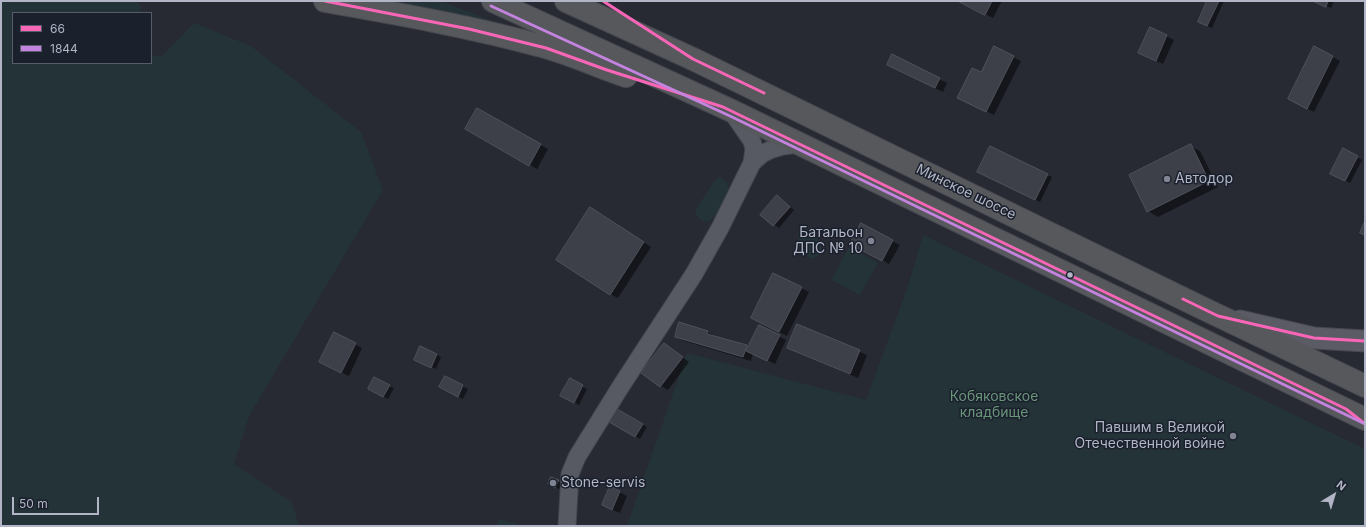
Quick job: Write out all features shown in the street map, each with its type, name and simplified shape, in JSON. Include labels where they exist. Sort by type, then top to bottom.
[{"type":"highway","points":[[325,1],[469,29],[546,48],[728,109]]},
{"type":"highway","points":[[493,1],[728,109],[1356,414],[1365,424]]},
{"type":"highway","name":"Минское шоссе","points":[[566,1],[693,59],[1218,316],[1365,386]]},
{"type":"highway","points":[[603,1],[693,59]]},
{"type":"main road","points":[[1218,316],[1314,338],[1365,341]]},
{"type":"street","points":[[567,526],[570,474],[577,457],[694,274],[720,228],[752,163],[754,147],[752,141],[728,109]]},
{"type":"street","points":[[752,163],[762,154],[770,150],[783,146],[799,144]]},
{"type":"green space","points":[[1,1],[137,1],[141,6],[140,12],[12,12],[12,64],[152,64],[152,55],[161,57],[194,23],[251,46],[361,132],[383,190],[249,416],[234,464],[292,502],[299,526],[1,526]]},
{"type":"green space","points":[[379,1],[441,1],[518,31]]},
{"type":"green space","points":[[719,177],[725,180],[727,184],[727,193],[713,218],[707,222],[703,221],[695,213],[696,209],[715,180]]},
{"type":"green space","points":[[813,227],[822,249],[818,257],[811,259],[797,245],[799,232],[802,228]]},
{"type":"green space","name":"Кобяковское кладбище","points":[[923,235],[1365,449],[1365,526],[627,526],[687,353],[866,400],[907,289]]},
{"type":"green space","points":[[849,247],[878,263],[860,295],[831,280]]},
{"type":"green space","points":[[499,519],[523,526],[496,526]]},
{"type":"building","points":[[958,1],[992,1],[985,15]]},
{"type":"building","points":[[1207,1],[1219,1],[1207,26],[1198,22]]},
{"type":"building","points":[[1313,1],[1328,1],[1326,7]]},
{"type":"building","points":[[1150,27],[1167,35],[1156,61],[1138,53]]},
{"type":"building","points":[[994,46],[1014,56],[986,112],[957,98],[972,68],[981,72]]},
{"type":"building","points":[[1314,46],[1333,56],[1307,109],[1288,99]]},
{"type":"building","points":[[892,54],[940,78],[935,88],[887,65]]},
{"type":"building","points":[[477,108],[541,144],[529,166],[465,129]]},
{"type":"building","points":[[1191,144],[1209,181],[1147,212],[1129,175]]},
{"type":"building","points":[[990,146],[1048,174],[1035,200],[977,172]]},
{"type":"building","points":[[1343,148],[1358,156],[1345,181],[1330,174]]},
{"type":"building","points":[[777,195],[790,207],[773,226],[760,215]]},
{"type":"building","points":[[590,207],[644,242],[610,295],[556,260]]},
{"type":"building","points":[[1365,221],[1365,235],[1360,233]]},
{"type":"building","points":[[861,223],[893,240],[882,261],[850,244]]},
{"type":"building","points":[[773,273],[802,287],[779,332],[751,318]]},
{"type":"building","points":[[679,322],[708,331],[707,334],[747,345],[743,357],[675,337]]},
{"type":"building","points":[[797,324],[860,350],[850,374],[787,348]]},
{"type":"building","points":[[759,325],[780,335],[767,361],[746,351]]},
{"type":"building","points":[[334,332],[356,343],[341,373],[319,362]]},
{"type":"building","points":[[664,343],[683,357],[660,387],[641,373]]},
{"type":"building","points":[[420,346],[437,354],[431,368],[414,360]]},
{"type":"building","points":[[445,376],[463,385],[458,397],[439,387]]},
{"type":"building","points":[[374,377],[390,385],[383,397],[368,389]]},
{"type":"building","points":[[570,378],[583,385],[574,403],[560,396]]},
{"type":"building","points":[[617,409],[643,424],[635,437],[609,422]]},
{"type":"building","points":[[551,477],[559,480],[555,488],[548,484]]},
{"type":"building","points":[[610,486],[620,491],[612,510],[602,505]]},
{"type":"transit line","name":"66","points":[[325,1],[469,29],[546,48],[607,70],[723,107],[1346,409],[1365,424]]},
{"type":"transit line","name":"66","points":[[603,1],[693,59],[764,93]]},
{"type":"transit line","name":"1844","points":[[491,6],[730,116],[1363,423]]},
{"type":"transit line","name":"66","points":[[1183,299],[1218,316],[1314,338],[1365,341]]},
{"type":"place","name":"Автодор","points":[[1167,179]]},
{"type":"place","name":"Батальон ДПС № 10","points":[[871,241]]},
{"type":"place","name":"Павшим в Великой Отечественной войне","points":[[1233,436]]},
{"type":"place","name":"Stone-servis","points":[[553,483]]}]
